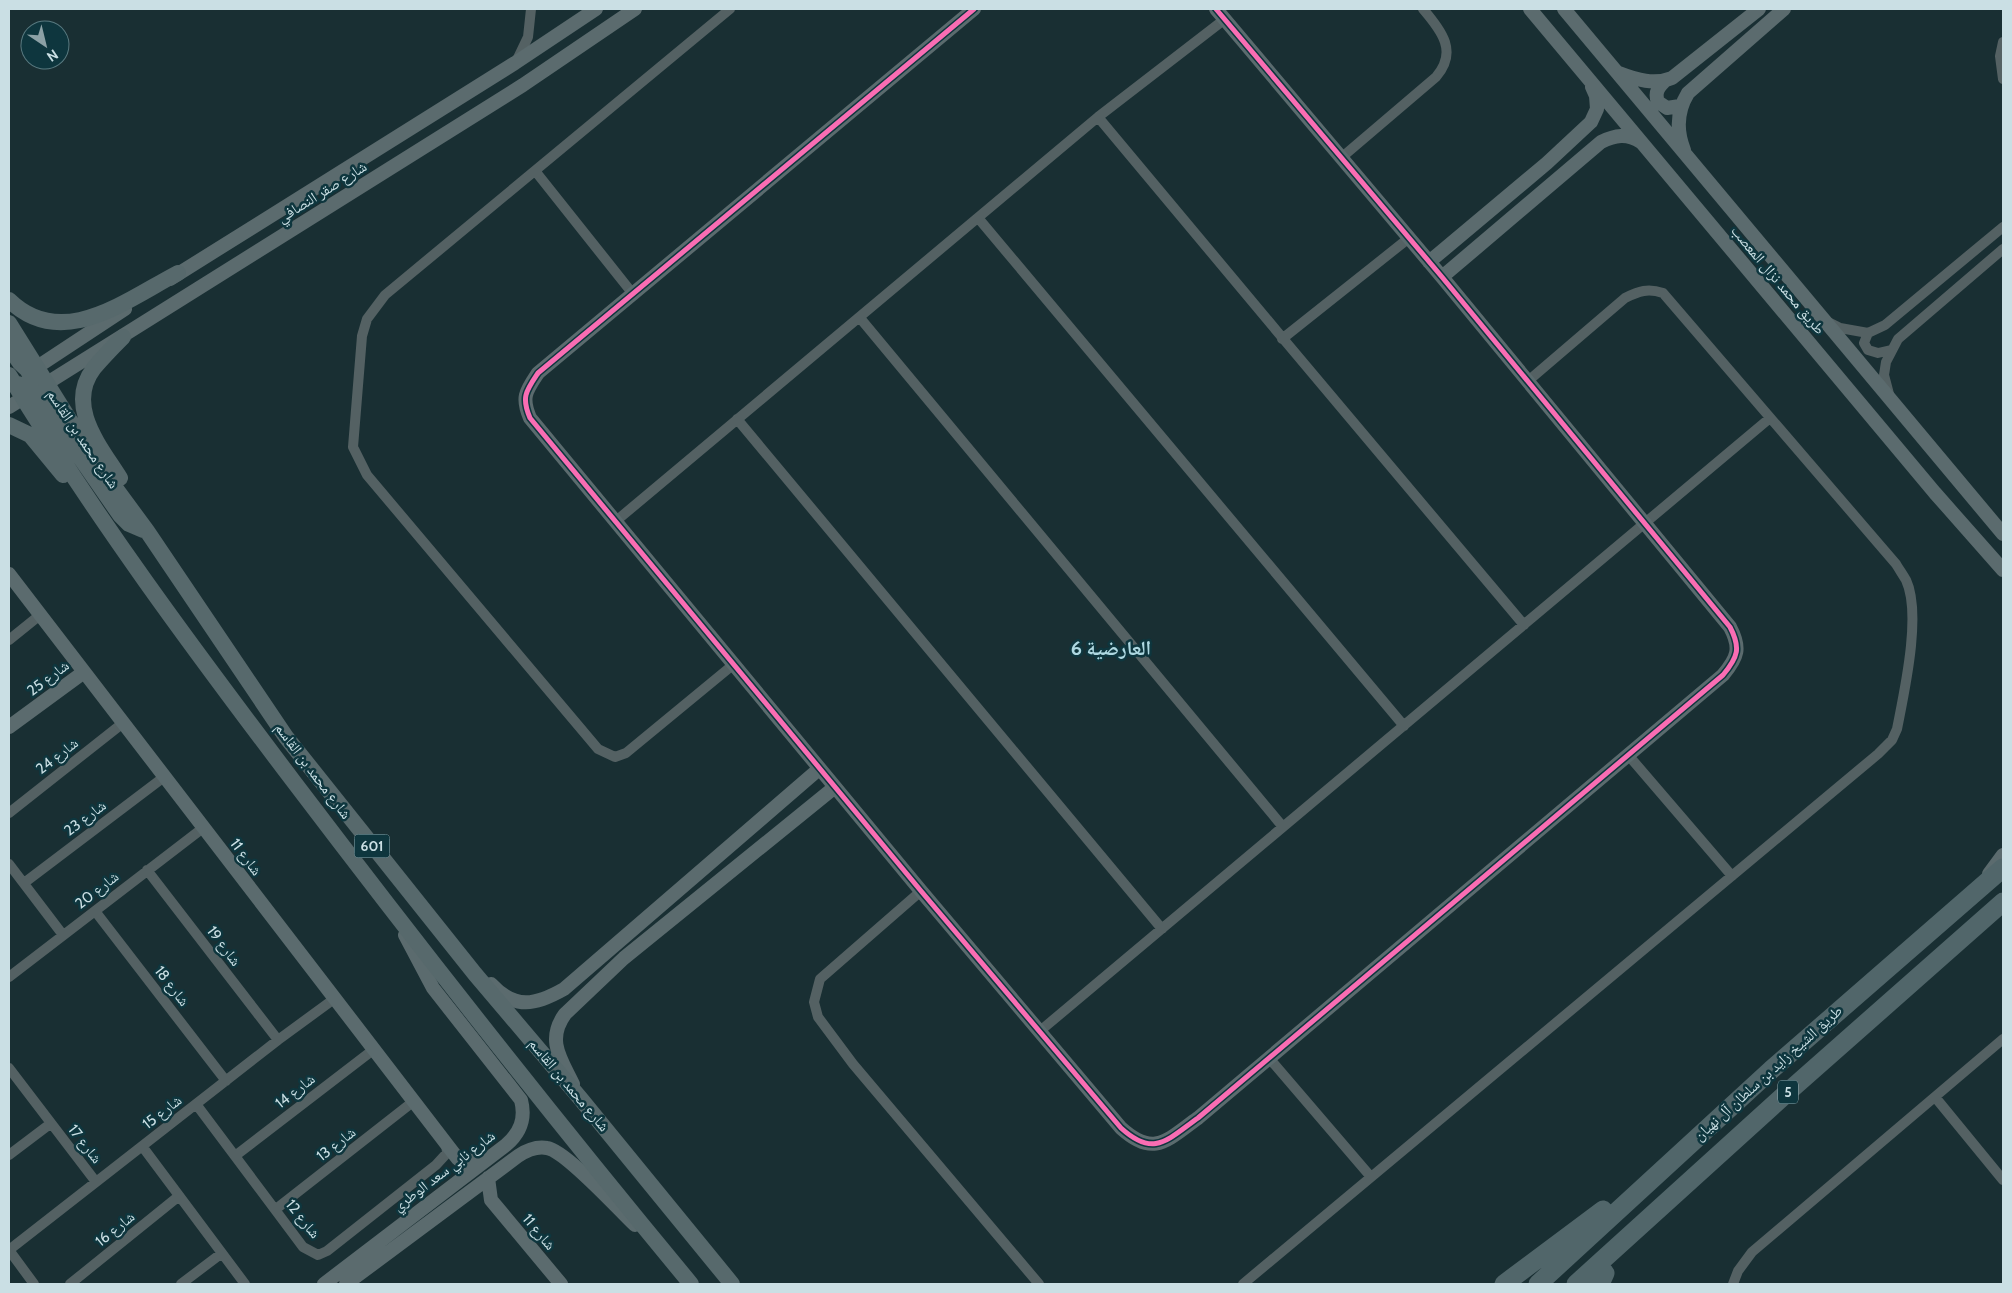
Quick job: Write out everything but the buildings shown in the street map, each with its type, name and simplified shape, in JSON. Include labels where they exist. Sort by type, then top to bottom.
[{"type":"highway","name":"طريق الشيخ زايد بن سلطان آل نهيان","points":[[1538,1284],[1673,1159],[2003,868]]},
{"type":"highway","name":"طريق الشيخ زايد بن سلطان آل نهيان","points":[[1576,1284],[1796,1085],[2003,902]]},
{"type":"highway","points":[[1985,918],[2003,907]]},
{"type":"highway","points":[[1504,1284],[1673,1159]]},
{"type":"highway","points":[[1600,1281],[1629,1237]]},
{"type":"main road","points":[[9,300],[27,314],[45,321],[76,323],[99,314],[178,274]]},
{"type":"main road","points":[[9,323],[32,370],[27,395]]},
{"type":"main road","points":[[123,337],[93,369],[88,378],[82,400],[83,411],[90,431],[141,512],[147,531]]},
{"type":"main road","points":[[9,347],[32,370]]},
{"type":"main road","points":[[10,381],[20,383],[27,395],[120,515],[130,524],[147,531]]},
{"type":"main road","name":"شارع محمد بن القاسم","points":[[27,395],[115,537],[174,623],[393,912],[691,1284]]},
{"type":"main road","points":[[9,425],[23,430],[36,442],[98,519],[115,537]]},
{"type":"main road","name":"شارع محمد بن القاسم","points":[[147,531],[286,737],[475,974],[580,1098],[732,1284]]},
{"type":"main road","points":[[174,623],[200,646],[274,748],[283,749],[286,737]]},
{"type":"street","points":[[515,62],[528,37],[531,9]]},
{"type":"street","name":"شارع صقر النصافي","points":[[10,381],[32,370],[178,274],[596,9]]},
{"type":"street","name":"شارع صقر النصافي","points":[[27,395],[123,337],[523,85],[635,9]]},
{"type":"street","points":[[730,9],[536,172],[385,295],[367,319],[362,336],[355,405],[354,447],[359,462],[373,482],[598,749],[615,757],[626,754],[734,664]]},
{"type":"street","points":[[616,521],[979,219],[1220,14],[1442,277],[1730,626],[1737,640],[1735,658],[1723,675],[1629,756],[1181,1130],[1160,1143],[1146,1145],[1134,1140],[1121,1128],[834,787],[530,418],[524,404],[526,391],[538,373],[974,9]]},
{"type":"street","points":[[1341,158],[1436,77],[1445,66],[1448,54],[1445,42],[1423,9]]},
{"type":"street","name":"طريق محمد نزال المعصب","points":[[1530,9],[1645,144],[1935,493],[2003,570]]},
{"type":"street","name":"طريق محمد نزال المعصب","points":[[1564,9],[1894,406],[2003,534]]},
{"type":"street","points":[[1680,106],[1668,108],[1658,102],[1656,93],[1658,89],[1666,80],[1690,65],[1759,9]]},
{"type":"street","points":[[1689,160],[1679,135],[1680,106],[1695,84],[1784,9]]},
{"type":"street","points":[[2003,42],[2000,56],[2003,79]]},
{"type":"street","points":[[1617,72],[1645,81],[1666,80]]},
{"type":"street","points":[[1429,262],[1547,163],[1591,122],[1595,115],[1596,96],[1589,79]]},
{"type":"street","points":[[1098,117],[1282,339],[1336,400],[1524,625]]},
{"type":"street","points":[[1442,277],[1588,151],[1609,138],[1635,137],[1645,144]]},
{"type":"street","points":[[1547,163],[1558,177]]},
{"type":"street","points":[[536,172],[633,294]]},
{"type":"street","points":[[979,219],[1404,726]]},
{"type":"street","points":[[1891,350],[1878,353],[1868,350],[1864,343],[1868,333],[1899,315],[2003,227]]},
{"type":"street","points":[[1282,339],[1409,238]]},
{"type":"street","points":[[1894,406],[1884,375],[1891,350],[1898,339],[2003,248]]},
{"type":"street","points":[[1243,1284],[1886,747],[1897,729],[1910,643],[1912,608],[1907,582],[1896,564],[1663,293],[1651,289],[1638,291],[1624,298],[1528,382]]},
{"type":"street","points":[[860,318],[1283,827]]},
{"type":"street","points":[[1823,320],[1840,328],[1868,333]]},
{"type":"street","points":[[1040,1031],[1770,418]]},
{"type":"street","points":[[737,419],[1162,929]]},
{"type":"street","points":[[1990,554],[2003,566]]},
{"type":"street","name":"شارع 11","points":[[9,574],[373,1050],[458,1158]]},
{"type":"street","points":[[9,640],[40,615]]},
{"type":"street","name":"شارع 25","points":[[9,727],[84,672]]},
{"type":"street","name":"شارع 24","points":[[9,813],[123,723]]},
{"type":"street","points":[[1629,756],[1732,876]]},
{"type":"street","points":[[353,823],[497,990],[511,999],[529,1003],[549,998],[564,988],[819,768]]},
{"type":"street","name":"شارع 23","points":[[24,883],[164,777]]},
{"type":"street","points":[[580,1098],[558,1052],[556,1039],[559,1022],[578,1001],[624,958],[834,787]]},
{"type":"street","name":"شارع 20","points":[[9,976],[203,828]]},
{"type":"street","points":[[1976,890],[2003,855]]},
{"type":"street","points":[[9,864],[63,935]]},
{"type":"street","name":"شارع 19","points":[[147,870],[278,1040]]},
{"type":"street","points":[[921,891],[820,979],[814,1002],[818,1017],[864,1076],[1039,1284]]},
{"type":"street","name":"شارع 18","points":[[95,911],[226,1081]]},
{"type":"street","name":"شارع نابي سعد الوطري","points":[[324,1284],[514,1138],[523,1118],[521,1100],[433,988],[393,912]]},
{"type":"street","points":[[564,988],[560,996],[563,1001],[573,1004],[578,1001]]},
{"type":"street","name":"شارع 15","points":[[9,1250],[278,1040],[334,999]]},
{"type":"street","points":[[1732,1284],[1744,1261],[1752,1252],[2003,1039]]},
{"type":"street","name":"شارع 14","points":[[235,1156],[373,1050]]},
{"type":"street","points":[[1269,1058],[1371,1178]]},
{"type":"street","name":"شارع 17","points":[[9,1070],[96,1182]]},
{"type":"street","points":[[1934,1097],[2003,1180]]},
{"type":"street","name":"شارع 13","points":[[276,1209],[414,1102]]},
{"type":"street","name":"شارع 12","points":[[196,1104],[303,1247],[318,1255],[327,1251],[436,1165],[447,1153],[448,1149],[445,1142]]},
{"type":"street","name":"شارع 17","points":[[9,1155],[50,1124]]},
{"type":"street","points":[[142,1146],[246,1284]]},
{"type":"street","name":"شارع نابي سعد الوطري","points":[[346,1284],[500,1169],[527,1150],[538,1147],[549,1148],[568,1160],[663,1250]]},
{"type":"street","points":[[491,1200],[484,1196],[448,1198],[458,1158],[498,1160],[500,1169]]},
{"type":"street","points":[[488,1178],[491,1200]]},
{"type":"street","name":"شارع 16","points":[[70,1284],[179,1196]]},
{"type":"street","name":"شارع 11","points":[[491,1200],[561,1284]]},
{"type":"street","points":[[9,1250],[34,1284]]},
{"type":"street","points":[[181,1284],[222,1254]]},
{"type":"cycle path","points":[[974,9],[538,373],[525,399],[530,418],[921,891],[1121,1128],[1133,1137],[1152,1144],[1169,1139],[1198,1118],[1723,675],[1732,663],[1737,647],[1730,627],[1442,277],[1216,9]]},
{"type":"district","name":"العارضية 6","points":[[1111,648]]}]
